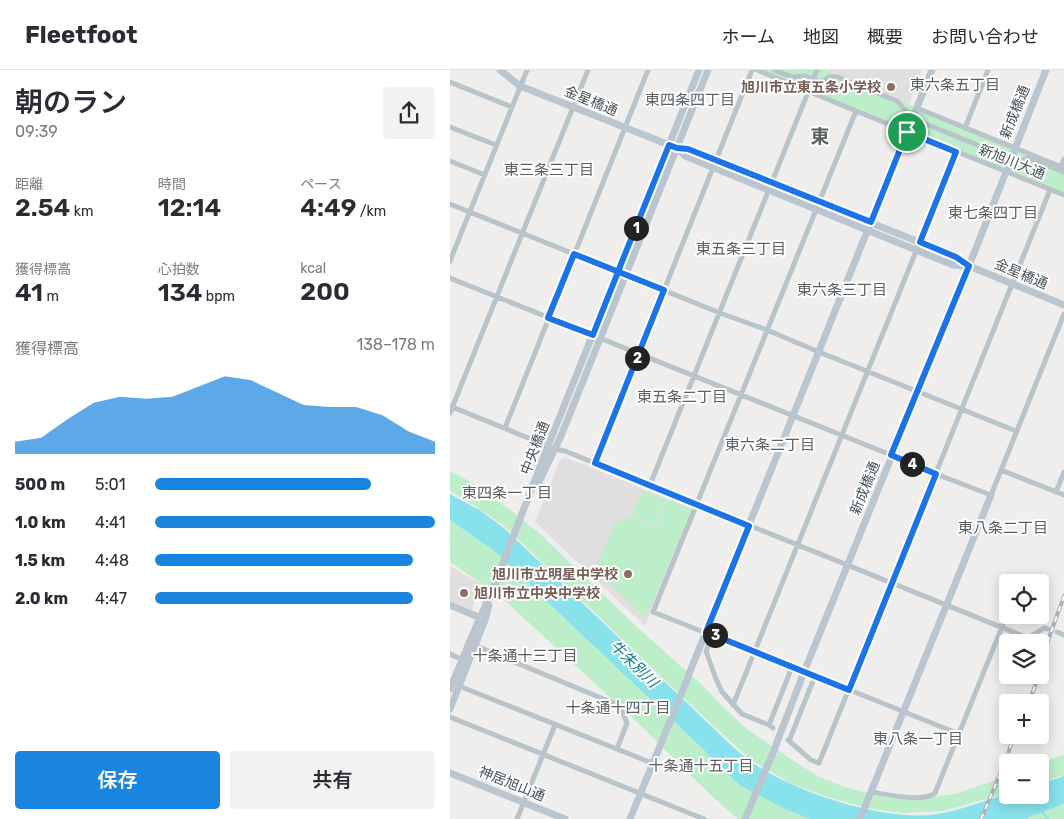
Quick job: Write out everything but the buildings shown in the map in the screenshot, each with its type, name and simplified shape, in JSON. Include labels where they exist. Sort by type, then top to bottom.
[{"type":"street","name":"金星橋通","points":[[500,70],[520,86],[669,145],[688,149],[772,182],[956,257],[969,266],[1064,305]]},
{"type":"street","points":[[450,261],[526,70]]},
{"type":"street","points":[[588,70],[451,409],[565,451],[1028,638],[1044,628],[1048,629]]},
{"type":"street","points":[[505,428],[648,70]]},
{"type":"street","name":"中央橋通","points":[[552,447],[593,335],[699,70]]},
{"type":"street","name":"中央橋通","points":[[483,619],[520,520],[600,338],[708,70]]},
{"type":"street","points":[[595,463],[752,70]]},
{"type":"street","name":"新旭川大通","points":[[757,70],[1064,195]]},
{"type":"street","points":[[774,70],[792,77],[805,76],[818,81],[830,77],[838,77],[897,101],[905,112],[908,113]]},
{"type":"street","points":[[650,485],[817,70]]},
{"type":"street","points":[[630,819],[689,674],[708,633],[932,70]]},
{"type":"street","points":[[965,128],[988,70]]},
{"type":"street","name":"新成橋通","points":[[746,819],[1046,70]]},
{"type":"street","points":[[450,82],[512,107]]},
{"type":"street","name":"新旭川大通","points":[[917,108],[1063,169]]},
{"type":"street","points":[[856,111],[653,612],[959,734]]},
{"type":"street","name":"新旭川大通","points":[[919,121],[1010,159],[1019,161],[1029,158],[1063,169]]},
{"type":"street","points":[[450,127],[496,145]]},
{"type":"street","name":"金星橋通","points":[[677,148],[685,156],[713,168],[953,265],[969,266]]},
{"type":"street","points":[[733,705],[956,152]]},
{"type":"street","points":[[1063,169],[1064,159]]},
{"type":"street","points":[[450,161],[485,175]]},
{"type":"street","points":[[815,676],[788,740],[811,760],[819,763],[1050,190]]},
{"type":"street","points":[[450,204],[1016,431]]},
{"type":"street","points":[[450,240],[457,243]]},
{"type":"street","points":[[450,278],[991,495]]},
{"type":"street","points":[[860,819],[1064,314]]},
{"type":"street","points":[[1001,470],[1064,495]]},
{"type":"street","points":[[1056,492],[1064,472]]},
{"type":"street","points":[[450,605],[483,619],[450,689]]},
{"type":"street","points":[[871,792],[927,797],[937,789],[1002,624]]},
{"type":"street","points":[[1057,632],[1064,635]]},
{"type":"street","points":[[708,633],[706,651],[722,692],[742,714],[771,727],[792,667]]},
{"type":"street","points":[[472,644],[613,703],[622,711],[627,723],[617,749]]},
{"type":"street","points":[[450,654],[465,660]]},
{"type":"street","points":[[450,709],[459,686],[465,660]]},
{"type":"street","points":[[459,686],[617,749],[654,760]]},
{"type":"street","points":[[450,717],[704,819]]},
{"type":"street","points":[[517,819],[555,724]]},
{"type":"street","name":"神居旭山通","points":[[450,773],[565,819]]},
{"type":"shaded area","name":"旭川市立東五条小学校","points":[[825,70],[922,70],[909,104]]},
{"type":"shaded area","name":"旭川市立明星中学校","points":[[565,457],[691,508],[693,511],[645,626],[535,522],[560,460]]},
{"type":"shaded area","name":"旭川市立中央中学校","points":[[450,566],[481,584],[472,610],[450,601]]},
{"type":"green space","points":[[755,70],[825,70],[1064,168],[1064,195]]},
{"type":"green space","points":[[450,471],[467,480],[513,512],[539,533],[748,730],[819,777],[848,788],[883,797],[920,800],[958,793],[999,779],[999,795],[943,811],[903,813],[872,809],[830,798],[790,783],[751,760],[502,524],[450,491]]},
{"type":"green space","points":[[643,490],[666,500],[655,526],[632,516]]},
{"type":"green space","points":[[667,500],[691,509],[691,511],[646,618],[595,570],[615,523],[632,517],[656,528]]},
{"type":"green space","points":[[450,520],[493,550],[516,571],[719,766],[767,799],[809,819],[738,819],[640,725],[501,597],[450,562]]},
{"type":"green space","points":[[1064,754],[1064,775],[1049,779],[1049,760]]},
{"type":"green space","points":[[1064,804],[1064,819],[1027,819],[1034,815]]},
{"type":"water","name":"牛朱別川","points":[[450,494],[481,511],[504,528],[733,747],[769,773],[790,784],[861,808],[885,813],[930,815],[965,808],[999,796],[999,804],[1049,804],[1049,781],[1064,776],[1064,804],[1027,819],[809,819],[785,809],[741,786],[516,571],[493,550],[450,520]]},
{"type":"waterway","points":[[1041,811],[1048,819]]},
{"type":"railway","points":[[1049,638],[1064,596]]},
{"type":"railway","points":[[1032,694],[1036,684]]},
{"type":"railway","points":[[981,819],[1011,744]]},
{"type":"place","name":"旭川市立東五条小学校","points":[[891,87]]},
{"type":"place","name":"旭川市立明星中学校","points":[[628,574]]},
{"type":"place","name":"旭川市立中央中学校","points":[[464,593]]},
{"type":"district","name":"東六条五丁目","points":[[955,85]]},
{"type":"district","name":"東四条四丁目","points":[[690,100]]},
{"type":"district","name":"東","points":[[820,136]]},
{"type":"district","name":"東三条三丁目","points":[[549,170]]},
{"type":"district","name":"東七条四丁目","points":[[993,213]]},
{"type":"district","name":"東五条三丁目","points":[[741,249]]},
{"type":"district","name":"東六条三丁目","points":[[842,290]]},
{"type":"district","name":"東五条二丁目","points":[[682,397]]},
{"type":"district","name":"東六条二丁目","points":[[770,445]]},
{"type":"district","name":"東四条一丁目","points":[[507,493]]},
{"type":"district","name":"東八条二丁目","points":[[1003,528]]},
{"type":"district","name":"十条通十三丁目","points":[[525,656]]},
{"type":"district","name":"十条通十四丁目","points":[[618,708]]},
{"type":"district","name":"東八条一丁目","points":[[918,739]]},
{"type":"district","name":"十条通十五丁目","points":[[701,766]]},
{"type":"route","points":[[907,132],[871,222],[688,149],[669,145],[621,264],[618,272],[593,335],[548,318],[574,254],[618,272],[664,290],[595,463],[749,526],[706,632],[849,690],[936,474],[891,455],[969,266],[956,257],[920,242],[956,152],[907,132]]}]
